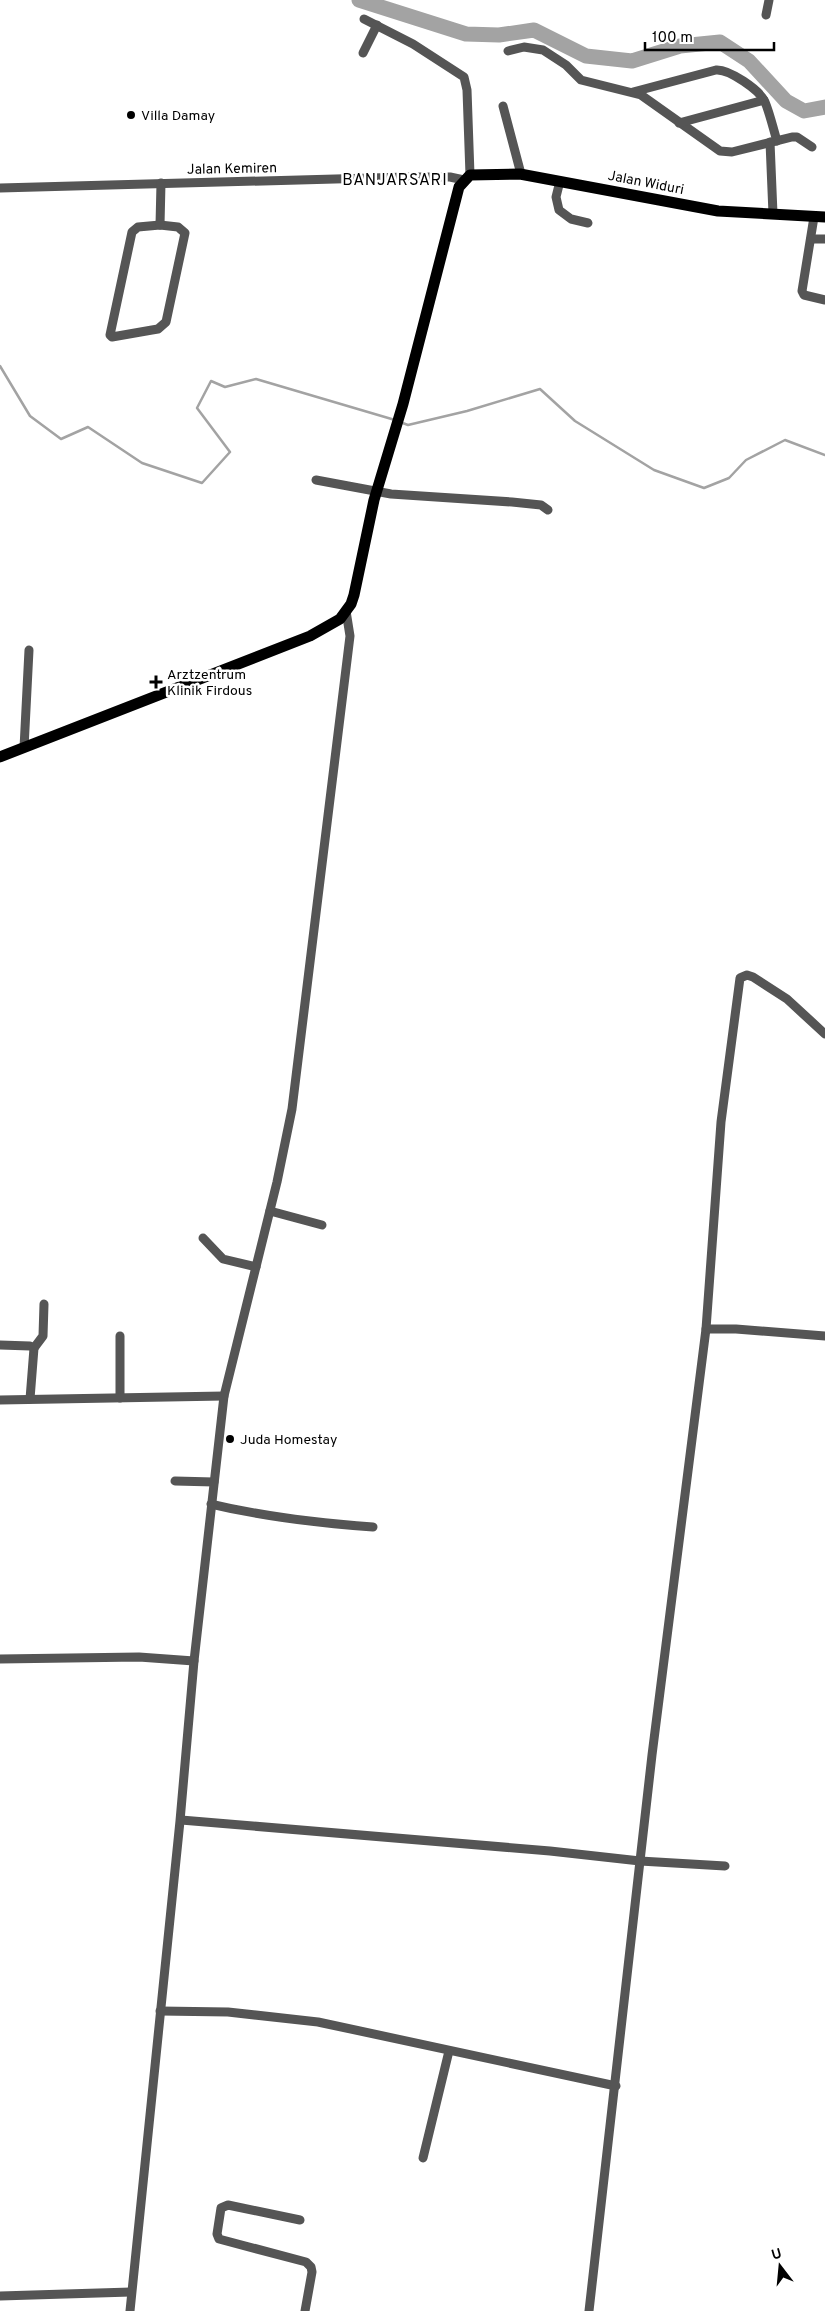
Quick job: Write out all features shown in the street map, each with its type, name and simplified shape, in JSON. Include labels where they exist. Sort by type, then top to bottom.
[{"type":"main road","name":"Jalan Widuri","points":[[467,178],[518,174],[559,184],[718,211],[817,219]]},
{"type":"main road","points":[[0,757],[310,636],[332,625],[346,612],[357,586],[377,491],[403,404],[459,187],[467,178]]},
{"type":"street","points":[[766,15],[769,0]]},
{"type":"street","points":[[364,18],[413,44],[464,77],[467,90],[467,178]]},
{"type":"street","points":[[363,53],[377,25]]},
{"type":"street","points":[[508,51],[524,48],[543,50],[561,61],[581,80],[633,92],[646,98],[720,151],[732,152],[797,137],[812,146]]},
{"type":"street","points":[[633,92],[722,70],[733,75],[764,100],[773,142],[773,214]]},
{"type":"street","points":[[679,123],[764,100]]},
{"type":"street","points":[[503,106],[518,174]]},
{"type":"street","name":"Jalan Kemiren","points":[[0,188],[407,177],[467,178]]},
{"type":"street","points":[[160,225],[162,183]]},
{"type":"street","points":[[559,184],[556,203],[563,215],[588,223]]},
{"type":"street","points":[[817,219],[811,237],[802,291],[804,295],[825,300]]},
{"type":"street","points":[[160,225],[178,227],[185,232],[166,322],[158,329],[112,337],[110,335],[132,232],[138,227],[160,225]]},
{"type":"street","points":[[811,237],[825,239]]},
{"type":"street","points":[[316,480],[426,498],[456,498],[541,505],[548,510]]},
{"type":"street","points":[[130,2311],[180,1820],[194,1661],[224,1396],[270,1212],[292,1109],[350,636],[346,612]]},
{"type":"street","points":[[24,748],[29,650]]},
{"type":"street","points":[[589,2311],[640,1861],[706,1329],[721,1122],[740,978],[747,975],[787,999],[825,1034]]},
{"type":"street","points":[[270,1212],[322,1225]]},
{"type":"street","points":[[204,1238],[223,1259],[256,1267]]},
{"type":"street","points":[[30,1399],[34,1348],[43,1336],[44,1304]]},
{"type":"street","points":[[706,1329],[736,1329],[825,1336]]},
{"type":"street","points":[[120,1336],[120,1398]]},
{"type":"street","points":[[0,1344],[30,1346],[34,1348]]},
{"type":"street","points":[[0,1400],[224,1396]]},
{"type":"street","points":[[175,1481],[214,1482]]},
{"type":"street","points":[[211,1504],[255,1514],[318,1523],[373,1526]]},
{"type":"street","points":[[0,1659],[139,1657],[194,1661]]},
{"type":"street","points":[[180,1820],[550,1851],[640,1861],[725,1866]]},
{"type":"street","points":[[160,2011],[228,2012],[318,2022],[395,2037],[450,2051],[548,2070],[616,2086]]},
{"type":"street","points":[[423,2158],[450,2051]]},
{"type":"street","points":[[300,2220],[224,2206],[221,2208],[217,2234],[219,2240],[306,2262],[311,2267],[312,2272],[305,2311]]},
{"type":"street","points":[[0,2296],[132,2292]]},
{"type":"waterway","points":[[359,0],[466,34],[499,35],[534,30],[586,56],[632,61],[680,46],[720,42],[749,61],[786,101],[804,111],[825,107]]},
{"type":"waterway","points":[[0,366],[30,416],[61,439],[88,427],[142,463],[202,483],[230,452],[197,408],[211,381],[225,387],[256,379],[395,420]]},
{"type":"waterway","points":[[400,422],[408,425],[467,411],[540,389],[575,421],[654,470],[704,488],[729,478],[746,460],[785,440],[825,455]]},
{"type":"place","name":"Villa Damay","points":[[131,115]]},
{"type":"place","name":"Arztzentrum Klinik Firdous","points":[[156,682]]},
{"type":"place","name":"Juda Homestay","points":[[230,1439]]},
{"type":"district","name":"BANJARSARI","points":[[395,179]]}]
